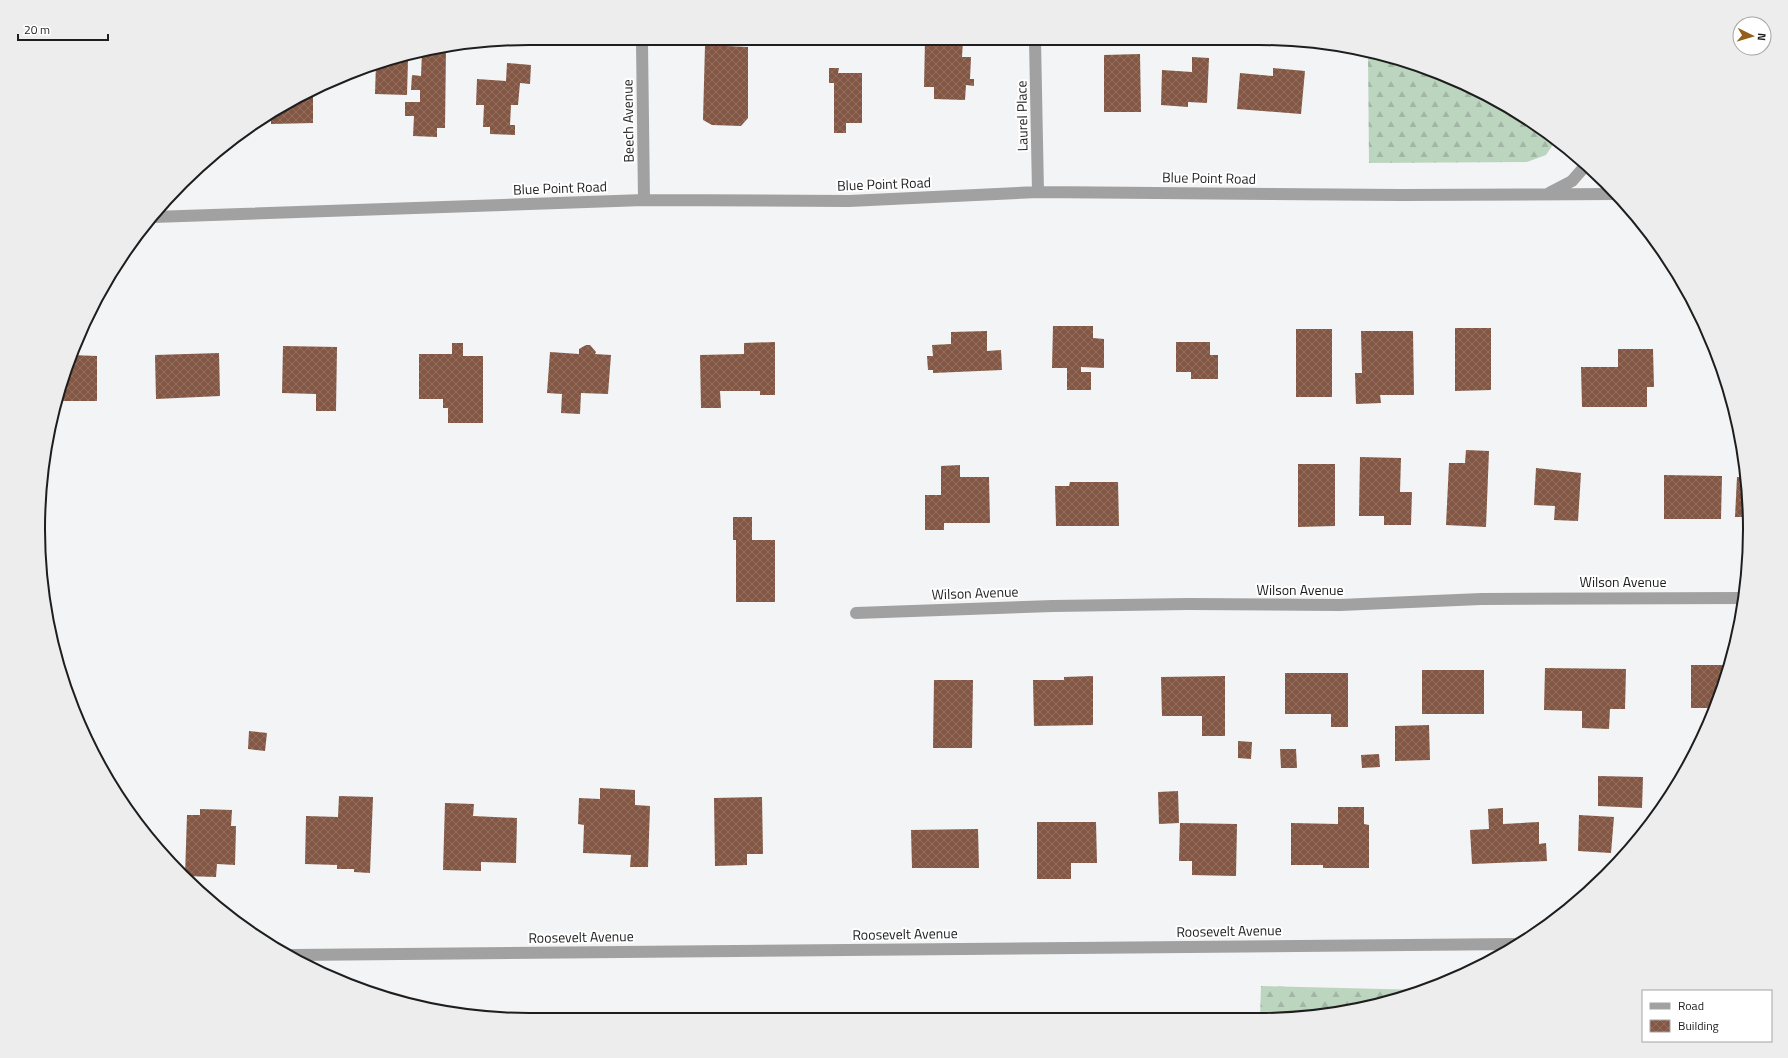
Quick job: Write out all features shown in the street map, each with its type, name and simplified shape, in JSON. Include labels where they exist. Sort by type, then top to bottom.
[{"type":"street","name":"Beech Avenue","points":[[642,45],[644,200]]},
{"type":"street","name":"Laurel Place","points":[[1035,45],[1038,192]]},
{"type":"street","points":[[1545,194],[1561,188],[1572,181],[1582,169]]},
{"type":"street","name":"Blue Point Road","points":[[159,217],[644,200],[849,201],[1038,192],[1401,195],[1608,194]]},
{"type":"street","name":"Wilson Avenue","points":[[856,613],[1069,606],[1188,604],[1340,606],[1481,599],[1738,598]]},
{"type":"street","name":"Roosevelt Avenue","points":[[300,955],[1507,944]]},
{"type":"green space","points":[[1368,57],[1415,71],[1473,95],[1501,110],[1553,144],[1546,155],[1527,162],[1369,163]]},
{"type":"green space","points":[[1261,986],[1407,990],[1384,997],[1322,1009],[1260,1013]]},
{"type":"building","points":[[705,45],[748,47],[748,118],[741,126],[712,125],[703,120]]},
{"type":"building","points":[[925,45],[963,45],[962,57],[971,57],[970,79],[974,79],[974,86],[966,85],[965,100],[934,99],[934,87],[924,87]]},
{"type":"building","points":[[446,52],[445,128],[437,128],[437,137],[413,136],[414,116],[405,116],[405,102],[420,102],[420,90],[411,90],[412,75],[421,76],[422,57]]},
{"type":"building","points":[[1140,54],[1141,112],[1104,112],[1104,55]]},
{"type":"building","points":[[1192,57],[1209,58],[1207,103],[1188,102],[1188,107],[1161,105],[1162,70],[1192,72]]},
{"type":"building","points":[[408,60],[407,95],[375,94],[376,70]]},
{"type":"building","points":[[507,63],[531,65],[530,84],[520,83],[518,105],[511,105],[510,125],[515,125],[515,135],[490,134],[490,127],[483,127],[484,105],[476,105],[477,79],[506,81]]},
{"type":"building","points":[[829,68],[839,68],[838,73],[862,73],[862,123],[846,123],[846,133],[834,133],[834,83],[829,83]]},
{"type":"building","points":[[1273,68],[1305,71],[1301,114],[1237,109],[1240,73],[1273,76]]},
{"type":"building","points":[[313,96],[313,123],[271,124],[271,120]]},
{"type":"building","points":[[1053,326],[1093,326],[1093,338],[1104,339],[1104,368],[1081,367],[1081,372],[1091,372],[1091,390],[1067,390],[1067,368],[1052,368]]},
{"type":"building","points":[[1455,328],[1491,328],[1491,390],[1455,391]]},
{"type":"building","points":[[1296,329],[1332,329],[1332,397],[1296,397]]},
{"type":"building","points":[[987,331],[987,351],[1001,350],[1002,370],[933,373],[933,370],[928,370],[927,356],[933,356],[932,345],[951,344],[951,332]]},
{"type":"building","points":[[1361,331],[1413,331],[1414,395],[1380,395],[1381,403],[1356,404],[1355,373],[1362,373]]},
{"type":"building","points":[[775,342],[775,395],[760,395],[760,391],[720,391],[721,408],[701,408],[700,355],[744,354],[744,343]]},
{"type":"building","points":[[1176,342],[1210,342],[1210,355],[1218,355],[1218,379],[1191,379],[1191,372],[1176,372]]},
{"type":"building","points":[[452,343],[463,343],[463,356],[483,356],[483,423],[448,423],[448,408],[443,408],[443,399],[419,399],[419,354],[452,354]]},
{"type":"building","points":[[586,345],[590,345],[596,352],[595,354],[611,355],[608,394],[581,393],[580,414],[561,413],[562,394],[547,393],[550,352],[579,354],[579,349]]},
{"type":"building","points":[[283,346],[337,347],[336,411],[316,411],[316,394],[282,393]]},
{"type":"building","points":[[1618,349],[1653,349],[1654,387],[1647,387],[1647,407],[1582,407],[1581,367],[1618,367]]},
{"type":"building","points":[[219,353],[220,396],[156,399],[155,355]]},
{"type":"building","points":[[78,355],[97,356],[97,401],[62,401]]},
{"type":"building","points":[[1466,450],[1489,451],[1486,527],[1446,525],[1449,463],[1465,463]]},
{"type":"building","points":[[1360,457],[1401,458],[1400,492],[1412,492],[1411,525],[1384,525],[1384,516],[1359,516]]},
{"type":"building","points":[[1298,464],[1335,464],[1335,526],[1298,527]]},
{"type":"building","points":[[960,465],[960,477],[989,477],[990,523],[944,523],[944,530],[925,530],[925,495],[941,495],[941,466]]},
{"type":"building","points":[[1536,468],[1581,473],[1578,521],[1554,520],[1555,506],[1534,505]]},
{"type":"building","points":[[1664,475],[1722,476],[1721,519],[1664,519]]},
{"type":"building","points":[[1737,477],[1740,477],[1743,517],[1735,517]]},
{"type":"building","points":[[1070,482],[1118,482],[1119,526],[1056,526],[1055,486],[1069,486]]},
{"type":"building","points":[[733,517],[752,517],[752,540],[775,540],[775,602],[736,602],[736,540],[733,540]]},
{"type":"building","points":[[1691,665],[1723,665],[1708,708],[1691,708]]},
{"type":"building","points":[[1545,668],[1626,669],[1625,709],[1610,709],[1609,729],[1582,728],[1582,711],[1544,710]]},
{"type":"building","points":[[1422,670],[1484,670],[1484,714],[1422,714]]},
{"type":"building","points":[[1285,673],[1348,673],[1348,727],[1331,727],[1331,714],[1285,714]]},
{"type":"building","points":[[1093,676],[1093,725],[1034,726],[1033,680],[1064,680],[1064,677]]},
{"type":"building","points":[[1225,676],[1225,736],[1202,736],[1202,716],[1162,716],[1161,677]]},
{"type":"building","points":[[934,680],[973,680],[972,748],[933,748]]},
{"type":"building","points":[[1429,725],[1430,760],[1395,761],[1395,726]]},
{"type":"building","points":[[249,731],[267,733],[265,751],[248,749]]},
{"type":"building","points":[[1238,741],[1252,742],[1251,759],[1238,758]]},
{"type":"building","points":[[1280,749],[1296,749],[1297,768],[1281,768]]},
{"type":"building","points":[[1379,754],[1380,767],[1362,768],[1361,755]]},
{"type":"building","points":[[1598,776],[1643,777],[1642,808],[1598,806]]},
{"type":"building","points":[[600,788],[635,790],[635,805],[650,806],[648,867],[630,867],[631,855],[583,853],[584,825],[578,824],[579,798],[600,799]]},
{"type":"building","points":[[1178,791],[1179,823],[1159,824],[1158,792]]},
{"type":"building","points":[[339,796],[373,797],[370,873],[354,872],[354,869],[337,869],[337,865],[305,864],[306,816],[338,817]]},
{"type":"building","points":[[762,797],[763,854],[747,854],[747,865],[715,866],[714,798]]},
{"type":"building","points":[[445,803],[474,804],[473,816],[517,818],[516,863],[481,862],[481,871],[443,870]]},
{"type":"building","points":[[1338,807],[1364,807],[1364,824],[1369,825],[1369,868],[1323,868],[1323,865],[1291,865],[1291,823],[1338,824]]},
{"type":"building","points":[[1503,808],[1503,824],[1539,822],[1539,844],[1546,843],[1547,861],[1472,864],[1470,830],[1489,829],[1488,809]]},
{"type":"building","points":[[200,809],[232,810],[231,826],[236,826],[235,865],[217,864],[216,877],[192,876],[185,869],[187,815],[200,815]]},
{"type":"building","points":[[1579,815],[1614,817],[1611,853],[1578,851]]},
{"type":"building","points":[[1037,822],[1096,822],[1097,863],[1071,863],[1071,879],[1037,879]]},
{"type":"building","points":[[1180,823],[1237,824],[1236,876],[1192,875],[1192,861],[1179,861]]},
{"type":"building","points":[[978,829],[979,868],[912,868],[911,830]]}]
